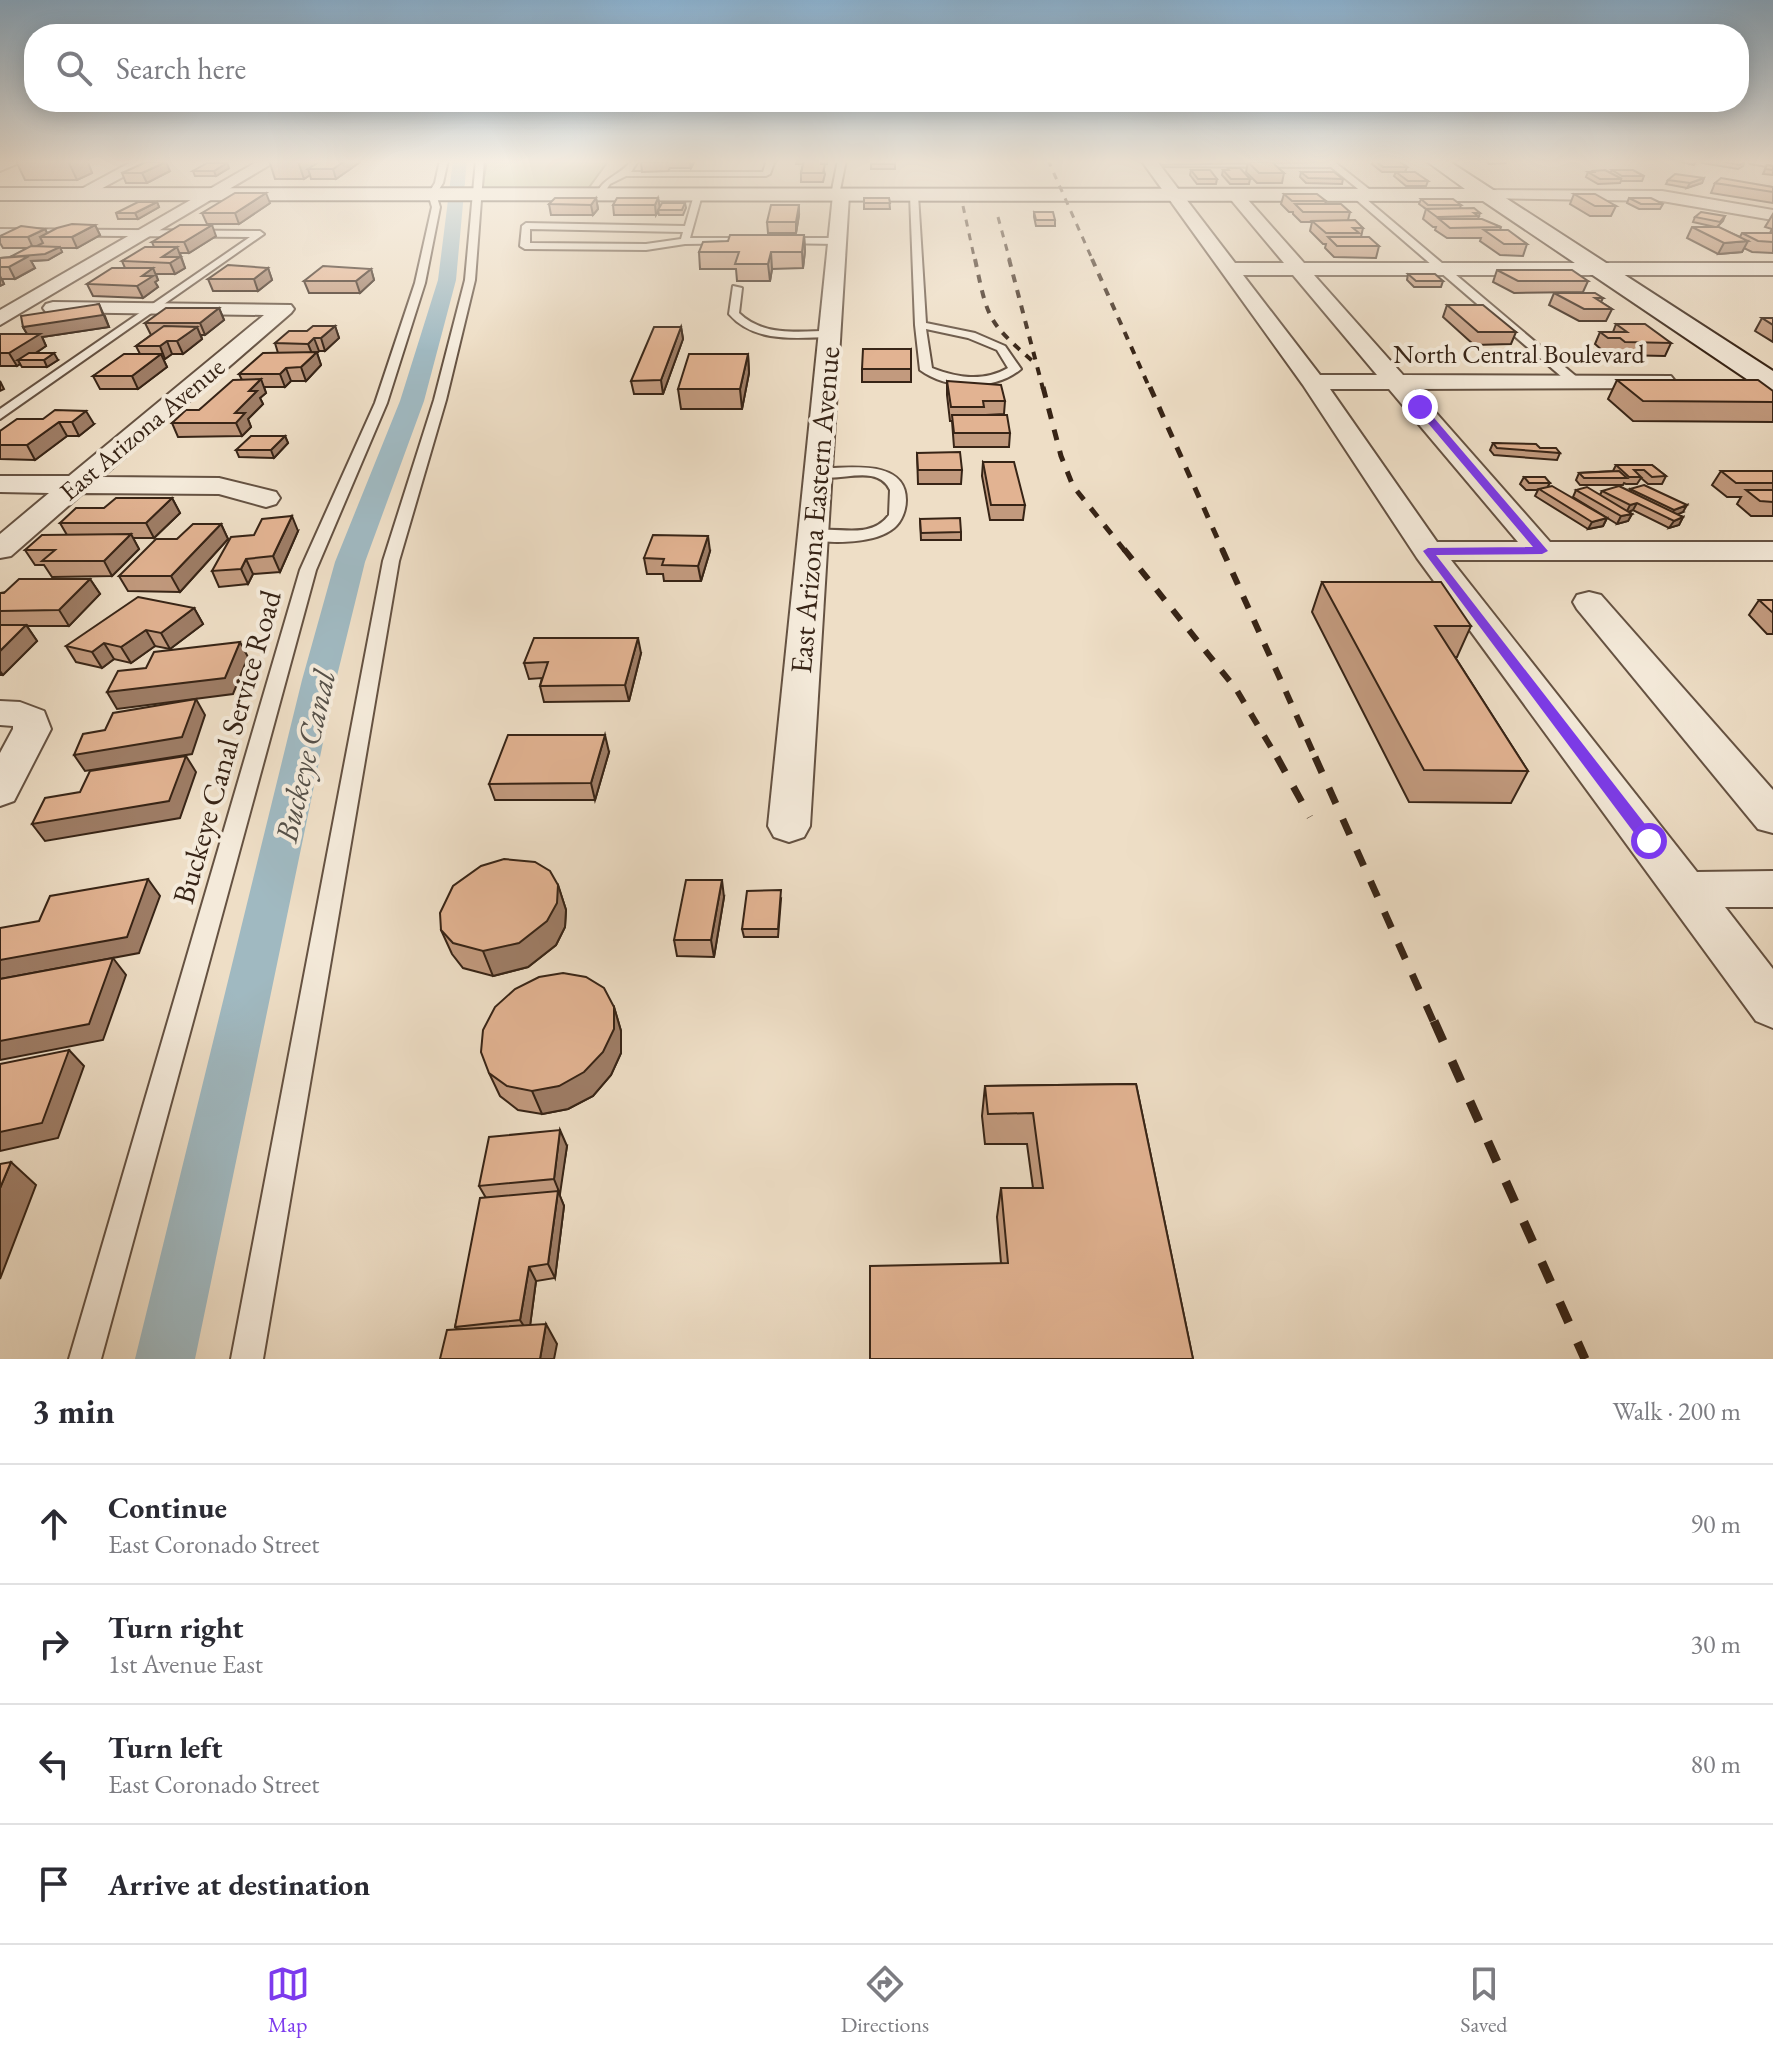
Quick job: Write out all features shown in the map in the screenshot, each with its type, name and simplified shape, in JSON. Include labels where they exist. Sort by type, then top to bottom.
[{"type":"street","points":[[0,319],[165,223]]},
{"type":"street","name":"East Arizona Eastern Avenue","points":[[789,826],[837,223]]},
{"type":"street","points":[[1195,223],[1313,382],[1428,551],[1773,1006]]},
{"type":"street","points":[[1259,223],[1542,551]]},
{"type":"street","points":[[1529,223],[1771,381]]},
{"type":"street","points":[[1229,269],[1773,269]]},
{"type":"street","points":[[19,308],[155,309]]},
{"type":"street","name":"East Arizona Avenue","points":[[0,549],[284,309],[155,309]]},
{"type":"street","points":[[1723,380],[1771,381]]},
{"type":"street","name":"North Central Boulevard","points":[[1313,382],[1693,381]]},
{"type":"street","points":[[0,484],[219,486],[266,498]]},
{"type":"street","points":[[1428,551],[1773,551]]},
{"type":"street","points":[[1589,602],[1773,818]]},
{"type":"street","points":[[0,713],[20,714],[31,720],[32,729],[0,791]]},
{"type":"street","points":[[1686,890],[1773,889]]},
{"type":"lane","name":"Buckeye Canal Service Road","points":[[85,1359],[308,570],[381,403],[420,283],[433,223]]},
{"type":"lane","points":[[247,1359],[391,561],[440,400],[470,280],[471,223]]},
{"type":"lane","points":[[685,241],[690,223]]},
{"type":"lane","points":[[915,223],[920,325],[926,370],[952,381],[998,380],[1015,369],[1001,348],[971,335],[920,325]]},
{"type":"lane","points":[[1394,223],[1574,381]]},
{"type":"lane","points":[[688,229],[526,226],[525,246],[646,247],[685,241],[761,241]]},
{"type":"lane","points":[[0,232],[260,234],[0,415]]},
{"type":"lane","points":[[774,241],[837,241]]},
{"type":"lane","points":[[737,288],[734,314],[751,328],[784,334],[830,334]]},
{"type":"lane","points":[[813,536],[868,534],[887,527],[897,517],[899,505],[899,492],[893,481],[883,475],[818,473]]},
{"type":"building","points":[[1315,223],[1358,223],[1363,228],[1353,228],[1359,233],[1326,233]]},
{"type":"building","points":[[1444,223],[1492,223],[1501,227],[1450,228]]},
{"type":"building","points":[[72,224],[95,225],[72,237],[40,237],[57,228]]},
{"type":"building","points":[[180,225],[212,225],[184,242],[152,242]]},
{"type":"building","points":[[21,226],[45,229],[28,237],[0,237]]},
{"type":"building","points":[[1692,227],[1719,227],[1748,241],[1724,243]]},
{"type":"building","points":[[1484,230],[1508,230],[1527,244],[1504,244]]},
{"type":"building","points":[[1742,233],[1773,233],[1773,242],[1758,241]]},
{"type":"building","points":[[730,235],[804,235],[802,252],[771,252],[768,264],[735,264],[739,252],[699,252],[703,242],[728,241]]},
{"type":"building","points":[[1328,237],[1369,237],[1379,246],[1337,246]]},
{"type":"building","points":[[31,246],[60,247],[45,254],[10,257]]},
{"type":"building","points":[[145,247],[177,247],[162,257],[180,257],[170,263],[122,261]]},
{"type":"building","points":[[29,256],[9,267],[0,267],[0,258]]},
{"type":"building","points":[[228,265],[268,268],[254,279],[208,279]]},
{"type":"building","points":[[323,266],[371,269],[356,281],[304,281]]},
{"type":"building","points":[[112,268],[153,268],[142,276],[153,276],[137,286],[87,284]]},
{"type":"building","points":[[1497,270],[1572,270],[1588,281],[1518,281]]},
{"type":"building","points":[[1408,274],[1435,274],[1443,281],[1416,281]]},
{"type":"building","points":[[1554,293],[1595,293],[1603,298],[1595,298],[1612,309],[1584,309]]},
{"type":"building","points":[[99,304],[103,315],[23,327],[21,316]]},
{"type":"building","points":[[1447,305],[1483,305],[1516,332],[1478,332]]},
{"type":"building","points":[[166,308],[219,308],[200,323],[145,323]]},
{"type":"building","points":[[1616,324],[1645,324],[1671,343],[1625,342],[1620,338],[1608,338],[1600,332],[1627,332]]},
{"type":"building","points":[[164,326],[197,327],[177,341],[167,341],[160,346],[136,346]]},
{"type":"building","points":[[313,326],[335,326],[308,344],[275,343],[289,331],[307,331]]},
{"type":"building","points":[[654,327],[681,327],[661,380],[631,381]]},
{"type":"building","points":[[0,334],[40,334],[9,353],[0,353]]},
{"type":"building","points":[[863,349],[911,349],[911,369],[862,369]]},
{"type":"building","points":[[317,352],[301,367],[286,368],[280,374],[239,374],[263,353]]},
{"type":"building","points":[[29,353],[54,353],[44,360],[18,360]]},
{"type":"building","points":[[124,354],[161,354],[132,376],[93,376]]},
{"type":"building","points":[[689,354],[748,354],[740,389],[678,389]]},
{"type":"building","points":[[261,379],[249,391],[257,391],[235,413],[245,413],[236,423],[172,423],[186,410],[199,410],[233,380]]},
{"type":"building","points":[[1617,380],[1758,380],[1773,391],[1773,402],[1643,401]]},
{"type":"building","points":[[947,381],[1001,385],[1005,401],[983,401],[984,407],[951,407]]},
{"type":"building","points":[[55,410],[86,411],[72,422],[59,422],[27,445],[0,445],[0,431],[17,419],[43,419]]},
{"type":"building","points":[[952,415],[1007,415],[1010,433],[954,433]]},
{"type":"building","points":[[251,436],[285,436],[271,450],[236,450]]},
{"type":"building","points":[[1493,443],[1536,444],[1540,448],[1556,448],[1560,453],[1497,448]]},
{"type":"building","points":[[960,452],[962,470],[918,470],[917,453]]},
{"type":"building","points":[[983,462],[1014,462],[1025,505],[991,505]]},
{"type":"building","points":[[1616,465],[1652,465],[1666,476],[1652,477],[1644,470],[1634,470],[1641,477],[1629,477]]},
{"type":"building","points":[[1619,471],[1627,478],[1584,478],[1579,473]]},
{"type":"building","points":[[1721,471],[1773,471],[1773,483],[1736,483]]},
{"type":"building","points":[[1524,477],[1545,477],[1550,483],[1529,483]]},
{"type":"building","points":[[1644,485],[1687,505],[1674,510],[1630,489]]},
{"type":"building","points":[[1552,486],[1607,518],[1592,522],[1539,489]]},
{"type":"building","points":[[1619,486],[1683,517],[1674,521],[1602,491]]},
{"type":"building","points":[[1587,487],[1632,514],[1621,516],[1576,490]]},
{"type":"building","points":[[1746,490],[1773,490],[1773,502],[1760,501]]},
{"type":"building","points":[[116,498],[172,498],[146,523],[60,523],[76,508],[104,508]]},
{"type":"building","points":[[292,516],[273,556],[246,559],[241,569],[212,571],[231,537],[254,535],[262,519]]},
{"type":"building","points":[[960,518],[961,532],[921,533],[920,519]]},
{"type":"building","points":[[193,524],[221,524],[171,576],[119,576],[156,539],[177,539]]},
{"type":"building","points":[[131,534],[104,561],[42,561],[55,550],[25,550],[42,535]]},
{"type":"building","points":[[653,535],[708,536],[698,566],[662,565],[664,559],[644,558]]},
{"type":"building","points":[[19,579],[90,579],[59,610],[0,611],[0,593]]},
{"type":"building","points":[[1322,582],[1441,582],[1471,626],[1435,626],[1528,771],[1424,770]]},
{"type":"building","points":[[138,597],[194,608],[161,633],[146,630],[121,647],[104,643],[92,652],[66,646]]},
{"type":"building","points":[[1759,600],[1773,600],[1773,613]]},
{"type":"building","points":[[0,625],[26,625],[0,651]]},
{"type":"building","points":[[534,638],[638,638],[625,685],[540,686],[548,662],[524,663]]},
{"type":"building","points":[[240,642],[225,678],[107,692],[118,671],[146,668],[154,652]]},
{"type":"building","points":[[196,699],[182,737],[74,755],[83,734],[105,730],[113,713]]},
{"type":"building","points":[[508,735],[605,735],[591,783],[489,784]]},
{"type":"building","points":[[186,756],[169,801],[32,824],[45,798],[80,792],[90,771]]},
{"type":"building","points":[[504,859],[535,862],[550,871],[558,885],[557,903],[547,921],[519,943],[483,951],[453,943],[441,930],[440,913],[453,886],[481,866]]},
{"type":"building","points":[[148,879],[127,937],[0,960],[0,928],[39,921],[50,896]]},
{"type":"building","points":[[686,880],[722,880],[711,940],[674,940]]},
{"type":"building","points":[[781,890],[778,929],[742,929],[747,891]]},
{"type":"building","points":[[113,958],[89,1024],[0,1041],[0,979]]},
{"type":"building","points":[[563,973],[586,977],[604,988],[614,1007],[614,1029],[603,1052],[584,1072],[559,1086],[532,1091],[507,1086],[489,1073],[481,1052],[483,1030],[495,1007],[515,989],[539,977]]},
{"type":"building","points":[[69,1050],[42,1123],[0,1132],[0,1064]]},
{"type":"building","points":[[1136,1084],[1193,1359],[870,1359],[870,1266],[1008,1263],[1001,1188],[1043,1188],[1033,1113],[988,1114],[985,1086]]},
{"type":"building","points":[[560,1130],[554,1179],[479,1186],[489,1137]]},
{"type":"building","points":[[11,1162],[0,1188],[0,1164]]},
{"type":"building","points":[[558,1191],[548,1264],[529,1267],[520,1320],[455,1327],[480,1198]]},
{"type":"building","points":[[546,1324],[540,1359],[440,1359],[447,1330]]},
{"type":"waterway","name":"Buckeye Canal","points":[[165,1359],[319,680],[350,562],[412,401],[447,280],[453,223]]},
{"type":"railway","points":[[967,223],[975,261]]},
{"type":"railway","points":[[1000,223],[1010,261]]},
{"type":"railway","points":[[1076,223],[1093,261]]},
{"type":"railway","points":[[975,259],[992,319],[1008,339],[1036,364]]},
{"type":"railway","points":[[1009,259],[1043,389]]},
{"type":"railway","points":[[1092,259],[1150,389]]},
{"type":"railway","points":[[1043,387],[1061,456],[1073,486],[1125,551]]},
{"type":"railway","points":[[1150,387],[1223,551]]},
{"type":"railway","points":[[1124,549],[1236,689],[1278,759]]},
{"type":"railway","points":[[1222,549],[1316,759]]},
{"type":"railway","points":[[1277,757],[1310,817]]},
{"type":"railway","points":[[1315,757],[1434,1023]]},
{"type":"railway","points":[[1434,1021],[1585,1359]]},
{"type":"route","points":[[1420,407],[1542,551],[1428,551],[1649,841]]}]
